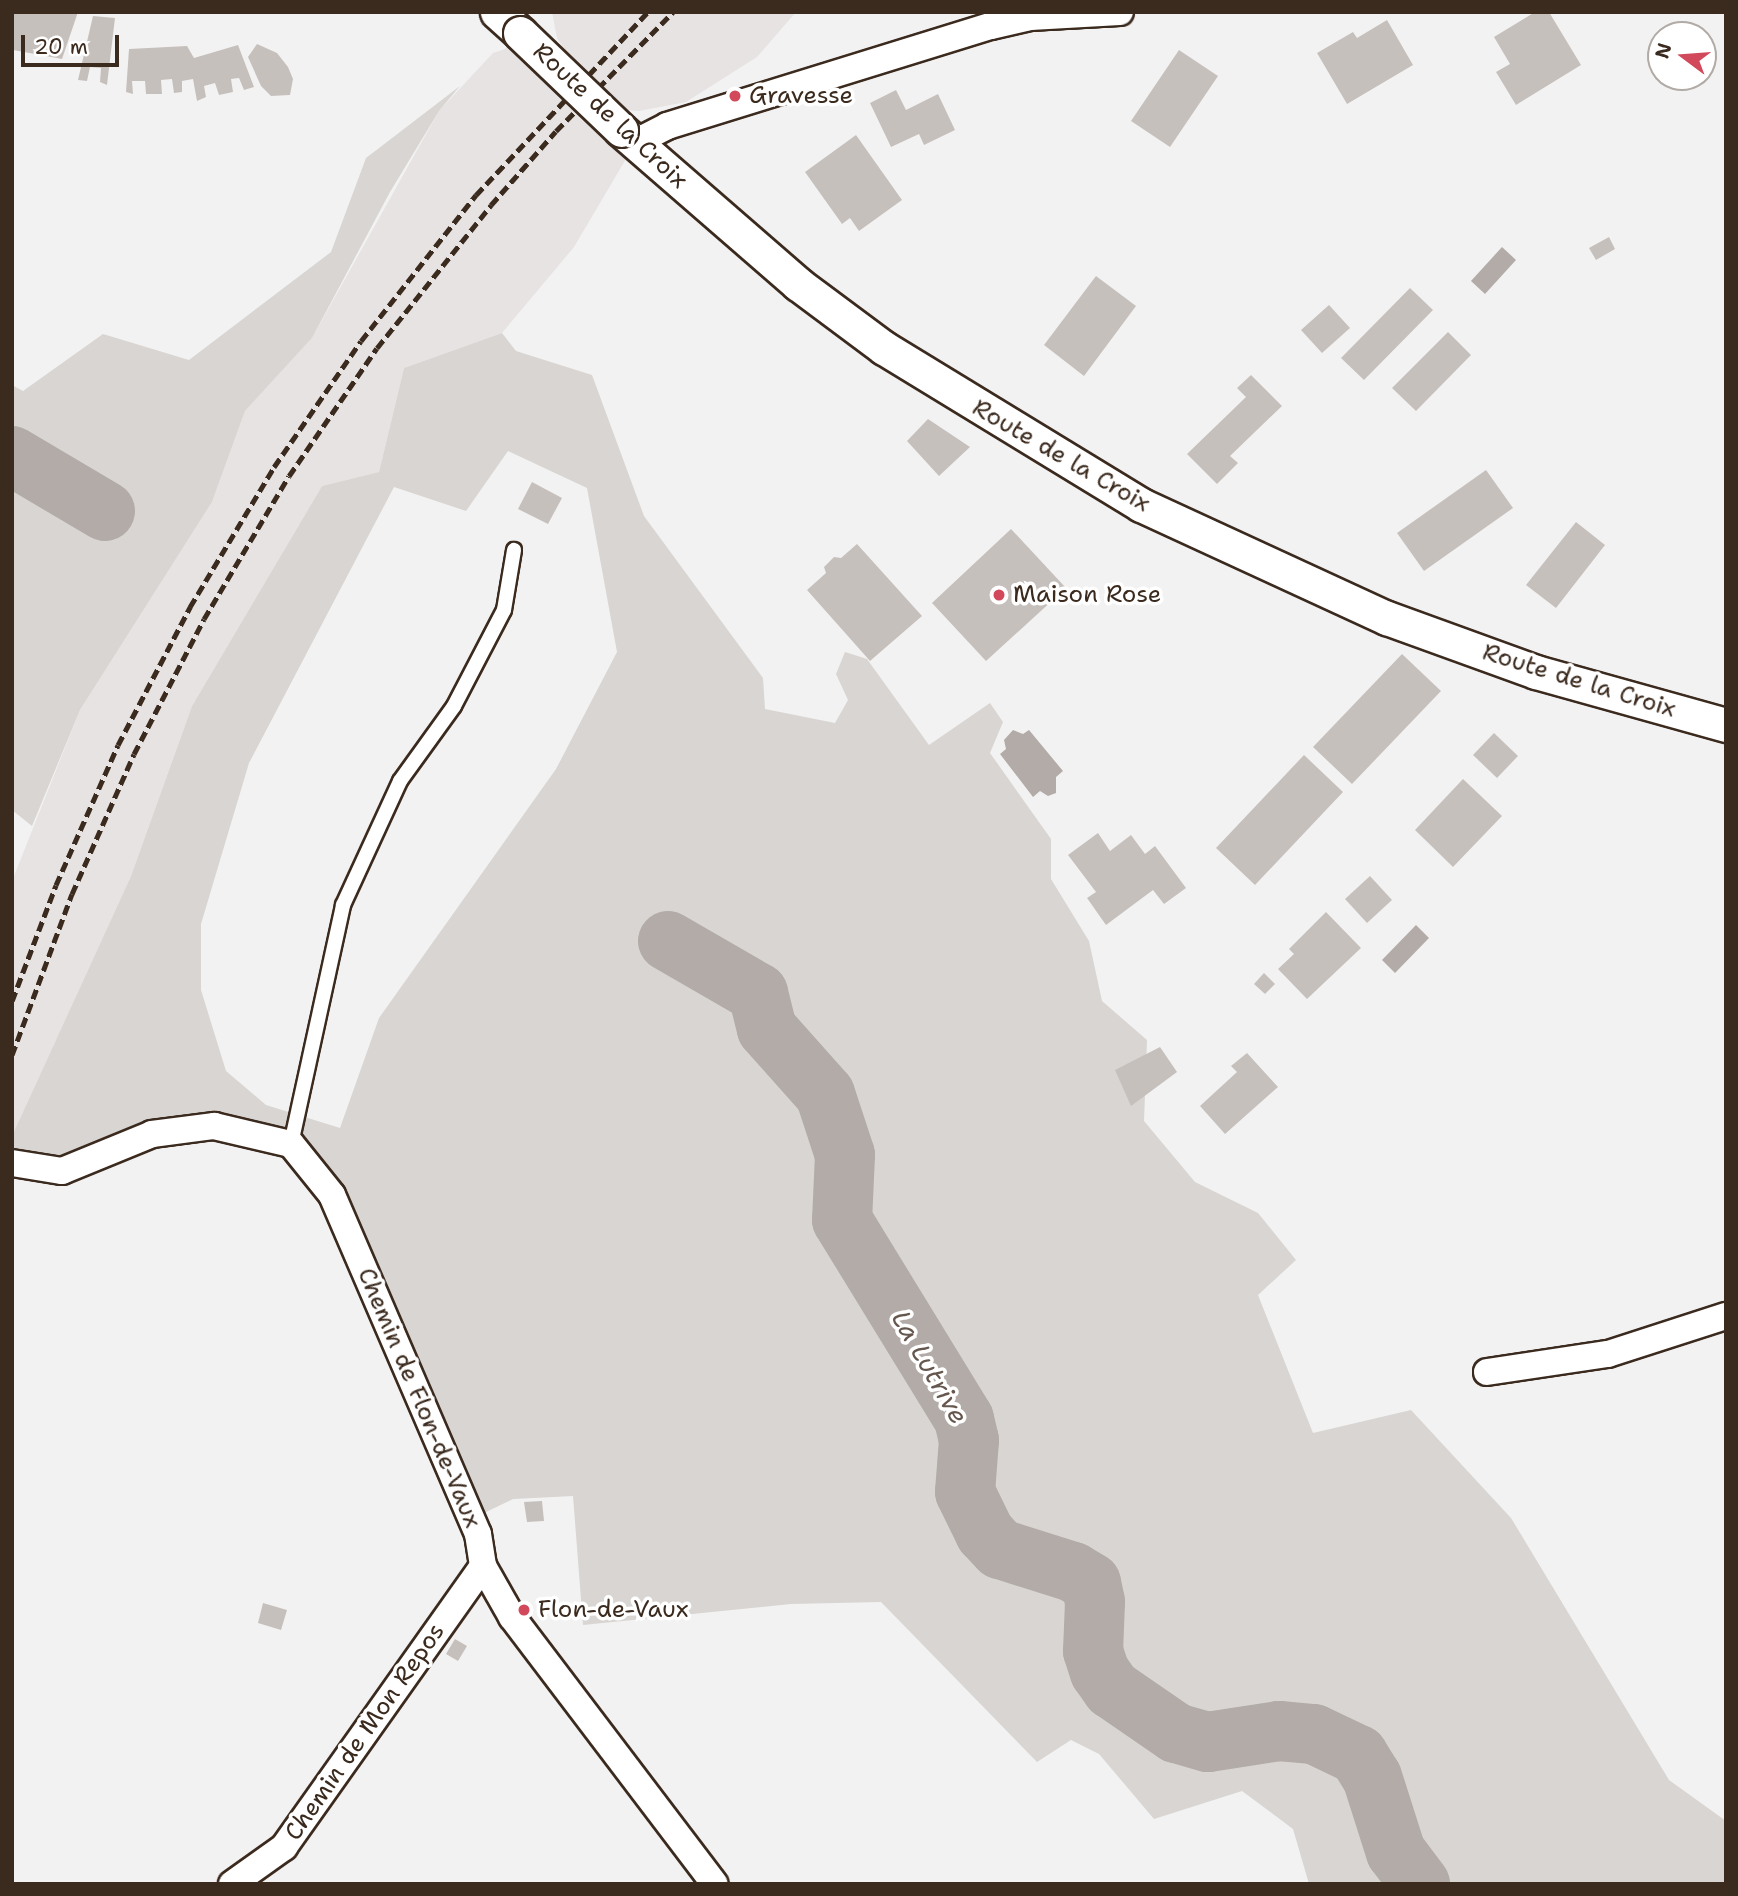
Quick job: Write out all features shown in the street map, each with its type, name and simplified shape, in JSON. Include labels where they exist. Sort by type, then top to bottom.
[{"type":"street","points":[[629,136],[1030,16],[1120,12]]},
{"type":"street","name":"Route de la Croix","points":[[508,23],[629,136],[798,284],[884,348],[1141,505],[1387,618],[1536,672],[1726,725]]},
{"type":"street","points":[[12,1163],[62,1171],[152,1134],[214,1126],[291,1144]]},
{"type":"street","name":"Chemin de Flon-de-Vaux","points":[[291,1144],[332,1195],[478,1534],[483,1566],[512,1617],[715,1884]]},
{"type":"street","points":[[1488,1372],[1608,1354],[1726,1315]]},
{"type":"street","name":"Chemin de Mon Repos","points":[[232,1884],[284,1847],[483,1566]]},
{"type":"lane","points":[[291,1144],[343,905],[400,781],[454,706],[504,610],[514,550]]},
{"type":"shaded area","points":[[552,12],[796,12],[757,57],[686,102],[639,111],[626,110],[566,52],[557,38]]},
{"type":"shaded area","points":[[520,33],[636,142],[574,247],[502,333],[404,368],[379,472],[322,486],[192,706],[131,876],[12,1136],[12,881],[80,710],[212,502],[245,411],[312,338],[439,111],[493,53],[505,49]]},
{"type":"shaded area","points":[[460,86],[439,111],[390,192],[312,338],[245,411],[212,502],[80,710],[32,826],[12,810],[12,385],[23,391],[103,334],[189,360],[331,252],[366,158]]},
{"type":"shaded area","points":[[1502,247],[1516,260],[1485,294],[1471,281]]},
{"type":"shaded area","points":[[502,333],[516,351],[592,375],[644,516],[763,678],[765,709],[835,723],[848,700],[836,674],[845,652],[867,659],[929,745],[990,703],[1003,722],[990,753],[1051,839],[1051,879],[1089,941],[1102,1001],[1147,1040],[1144,1121],[1195,1182],[1258,1213],[1296,1260],[1258,1295],[1313,1433],[1411,1410],[1511,1518],[1669,1780],[1726,1821],[1726,1884],[1309,1884],[1293,1829],[1242,1791],[1154,1819],[1099,1754],[1071,1740],[1037,1762],[881,1602],[791,1604],[583,1625],[573,1496],[513,1499],[486,1512],[478,1534],[333,1195],[291,1144],[214,1126],[91,1158],[12,1163],[12,1136],[131,876],[192,706],[322,486],[379,472],[404,368]],"holes":[[[508,451],[587,488],[617,652],[556,769],[379,1018],[340,1128],[266,1105],[226,1071],[201,990],[201,924],[249,763],[394,487],[466,511]]]},
{"type":"shaded area","points":[[1013,730],[1023,734],[1029,730],[1063,771],[1056,777],[1056,793],[1048,796],[1040,791],[1033,797],[1000,754],[1006,749],[1004,740]]},
{"type":"shaded area","points":[[1416,925],[1429,938],[1395,973],[1382,960]]},
{"type":"building","points":[[12,12],[78,12],[62,59],[13,50]]},
{"type":"building","points":[[1535,12],[1549,12],[1581,65],[1516,105],[1496,72],[1510,64],[1494,37]]},
{"type":"building","points":[[93,16],[115,18],[107,85],[100,82],[101,68],[90,67],[87,81],[78,80]]},
{"type":"building","points":[[1387,20],[1413,65],[1347,104],[1317,53],[1353,32],[1357,38]]},
{"type":"building","points":[[257,44],[277,53],[288,67],[293,79],[290,95],[271,96],[261,86],[248,57]]},
{"type":"building","points":[[238,45],[254,87],[244,90],[239,78],[231,79],[233,92],[219,95],[215,83],[204,86],[206,97],[197,101],[193,79],[182,81],[182,92],[174,93],[172,79],[161,80],[162,94],[146,94],[145,81],[132,81],[133,94],[126,92],[129,49],[187,46],[194,58]]},
{"type":"building","points":[[1179,50],[1218,76],[1170,147],[1131,121]]},
{"type":"building","points":[[896,90],[906,110],[938,94],[955,130],[924,145],[919,134],[891,147],[870,103]]},
{"type":"building","points":[[856,135],[902,200],[859,231],[850,218],[842,224],[805,172]]},
{"type":"building","points":[[1609,237],[1615,249],[1596,260],[1589,248]]},
{"type":"building","points":[[1096,276],[1136,306],[1084,376],[1044,345]]},
{"type":"building","points":[[1410,288],[1433,310],[1364,380],[1341,358]]},
{"type":"building","points":[[1329,305],[1350,328],[1322,353],[1301,330]]},
{"type":"building","points":[[1448,332],[1471,355],[1416,411],[1392,388]]},
{"type":"building","points":[[1251,375],[1282,406],[1230,456],[1238,463],[1217,484],[1187,454],[1246,397],[1237,388]]},
{"type":"building","points":[[928,419],[970,447],[939,476],[907,441]]},
{"type":"building","points":[[1486,470],[1513,508],[1424,571],[1397,533]]},
{"type":"building","points":[[532,482],[562,498],[548,524],[518,509]]},
{"type":"building","points":[[1576,522],[1605,545],[1556,608],[1526,585]]},
{"type":"building","name":"Maison Rose","points":[[1011,529],[1066,588],[986,661],[932,603]]},
{"type":"building","points":[[857,544],[922,616],[870,661],[807,590],[826,573],[824,567],[834,557],[841,558]]},
{"type":"building","points":[[1402,654],[1441,691],[1352,784],[1313,747]]},
{"type":"building","points":[[1494,733],[1518,756],[1497,778],[1473,755]]},
{"type":"building","points":[[1304,755],[1343,792],[1255,885],[1216,848]]},
{"type":"building","points":[[1463,779],[1502,816],[1453,867],[1415,830]]},
{"type":"building","points":[[1098,833],[1110,851],[1131,835],[1145,854],[1155,846],[1186,888],[1164,904],[1153,890],[1106,925],[1087,898],[1096,892],[1068,855]]},
{"type":"building","points":[[1370,876],[1392,900],[1367,923],[1345,899]]},
{"type":"building","points":[[1326,912],[1361,948],[1307,999],[1278,969],[1294,954],[1289,949]]},
{"type":"building","points":[[1264,973],[1275,984],[1265,994],[1254,984]]},
{"type":"building","points":[[1160,1047],[1177,1072],[1131,1106],[1115,1070]]},
{"type":"building","points":[[1247,1053],[1278,1087],[1225,1134],[1200,1106],[1237,1072],[1231,1066]]},
{"type":"building","points":[[542,1501],[544,1521],[527,1522],[524,1502]]},
{"type":"building","points":[[263,1603],[287,1610],[281,1630],[258,1623]]},
{"type":"building","points":[[455,1639],[467,1646],[458,1661],[446,1654]]},
{"type":"waterway","name":"La Lutrive","points":[[12,456],[105,511]]},
{"type":"waterway","name":"La Lutrive","points":[[668,941],[758,993],[767,1029],[825,1094],[845,1155],[842,1220],[964,1419],[969,1440],[965,1492],[985,1533],[1000,1549],[1073,1572],[1091,1583],[1095,1602],[1093,1651],[1100,1672],[1112,1689],[1176,1733],[1208,1742],[1279,1731],[1314,1734],[1358,1755],[1372,1777],[1396,1852],[1420,1884]]},
{"type":"railway","points":[[12,1001],[56,885],[118,745],[190,607],[274,467],[361,341],[476,195],[648,12]]},
{"type":"railway","points":[[12,1055],[72,894],[134,754],[204,619],[289,476],[377,348],[491,205],[556,131],[673,12]]},
{"type":"place","name":"Gravesse","points":[[735,96]]},
{"type":"place","name":"Maison Rose","points":[[999,595]]},
{"type":"place","name":"Flon-de-Vaux","points":[[524,1610]]}]
